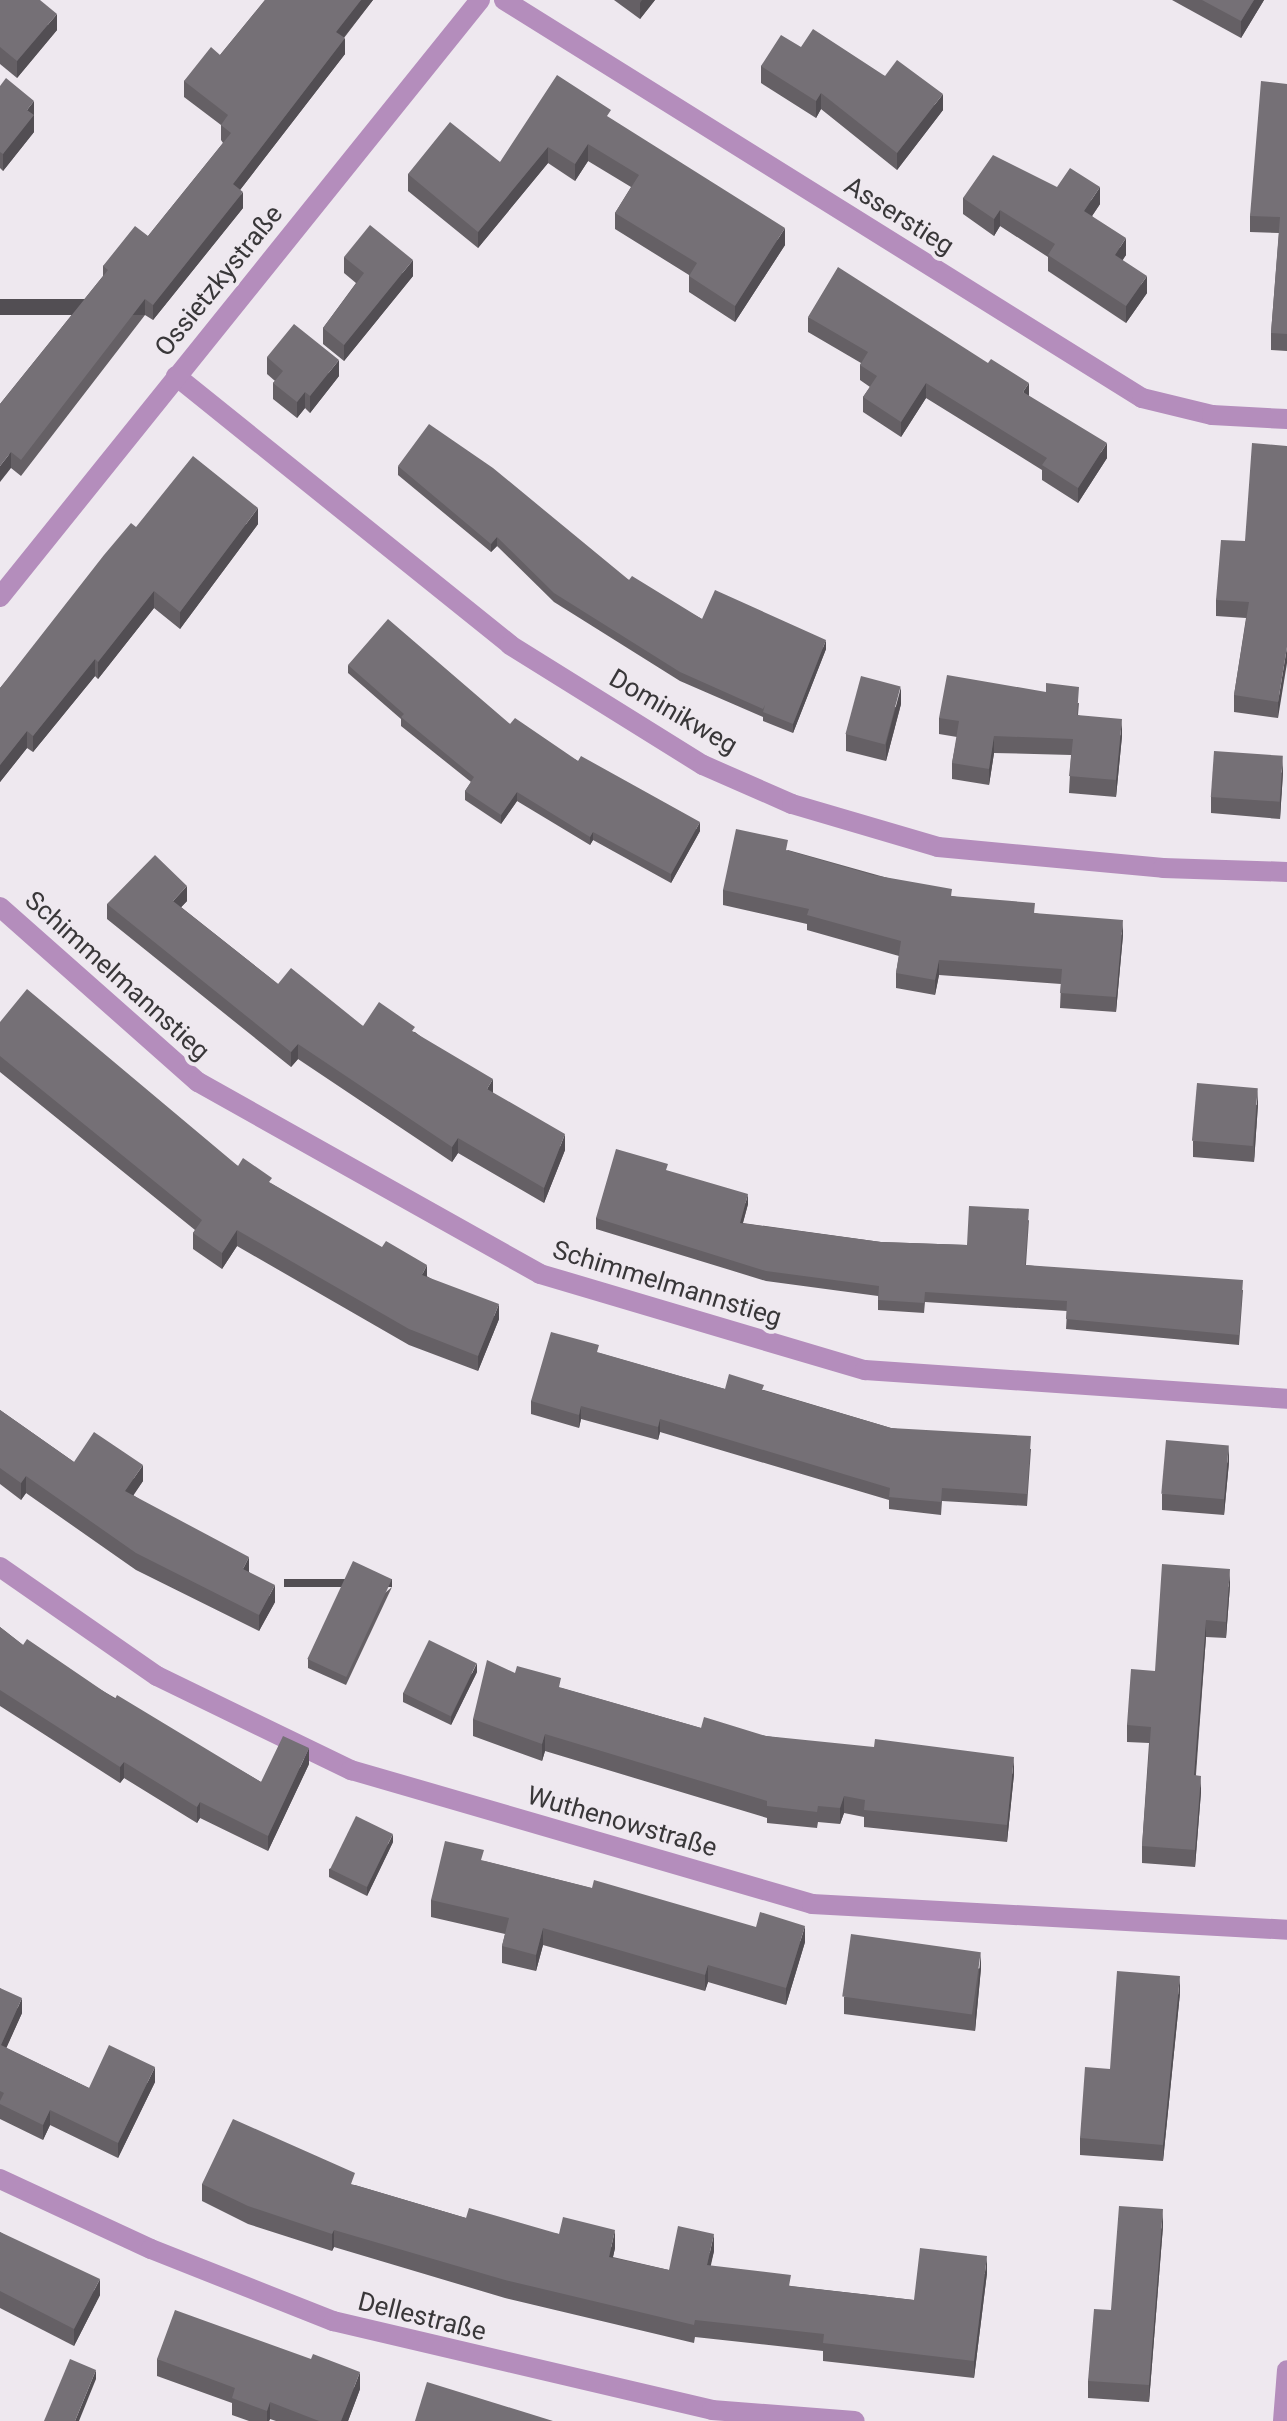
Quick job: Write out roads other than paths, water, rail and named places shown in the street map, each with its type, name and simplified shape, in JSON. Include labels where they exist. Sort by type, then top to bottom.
[{"type":"street","name":"Ossietzkystraße","points":[[0,597],[480,0]]},
{"type":"street","name":"Asserstieg","points":[[504,0],[1142,398],[1212,415],[1287,419]]},
{"type":"street","name":"Dominikweg","points":[[176,376],[510,645],[703,765],[792,804],[938,847],[1163,868],[1287,872]]},
{"type":"street","name":"Schimmelmannstieg","points":[[0,907],[198,1082],[540,1274],[865,1370],[1287,1399]]},
{"type":"street","name":"Wuthenowstraße","points":[[0,1567],[157,1676],[351,1770],[812,1904],[1287,1930]]},
{"type":"street","name":"Dellestraße","points":[[0,2179],[151,2249],[333,2321],[711,2416],[855,2421]]},
{"type":"street","points":[[1283,2421],[1287,2370]]}]
